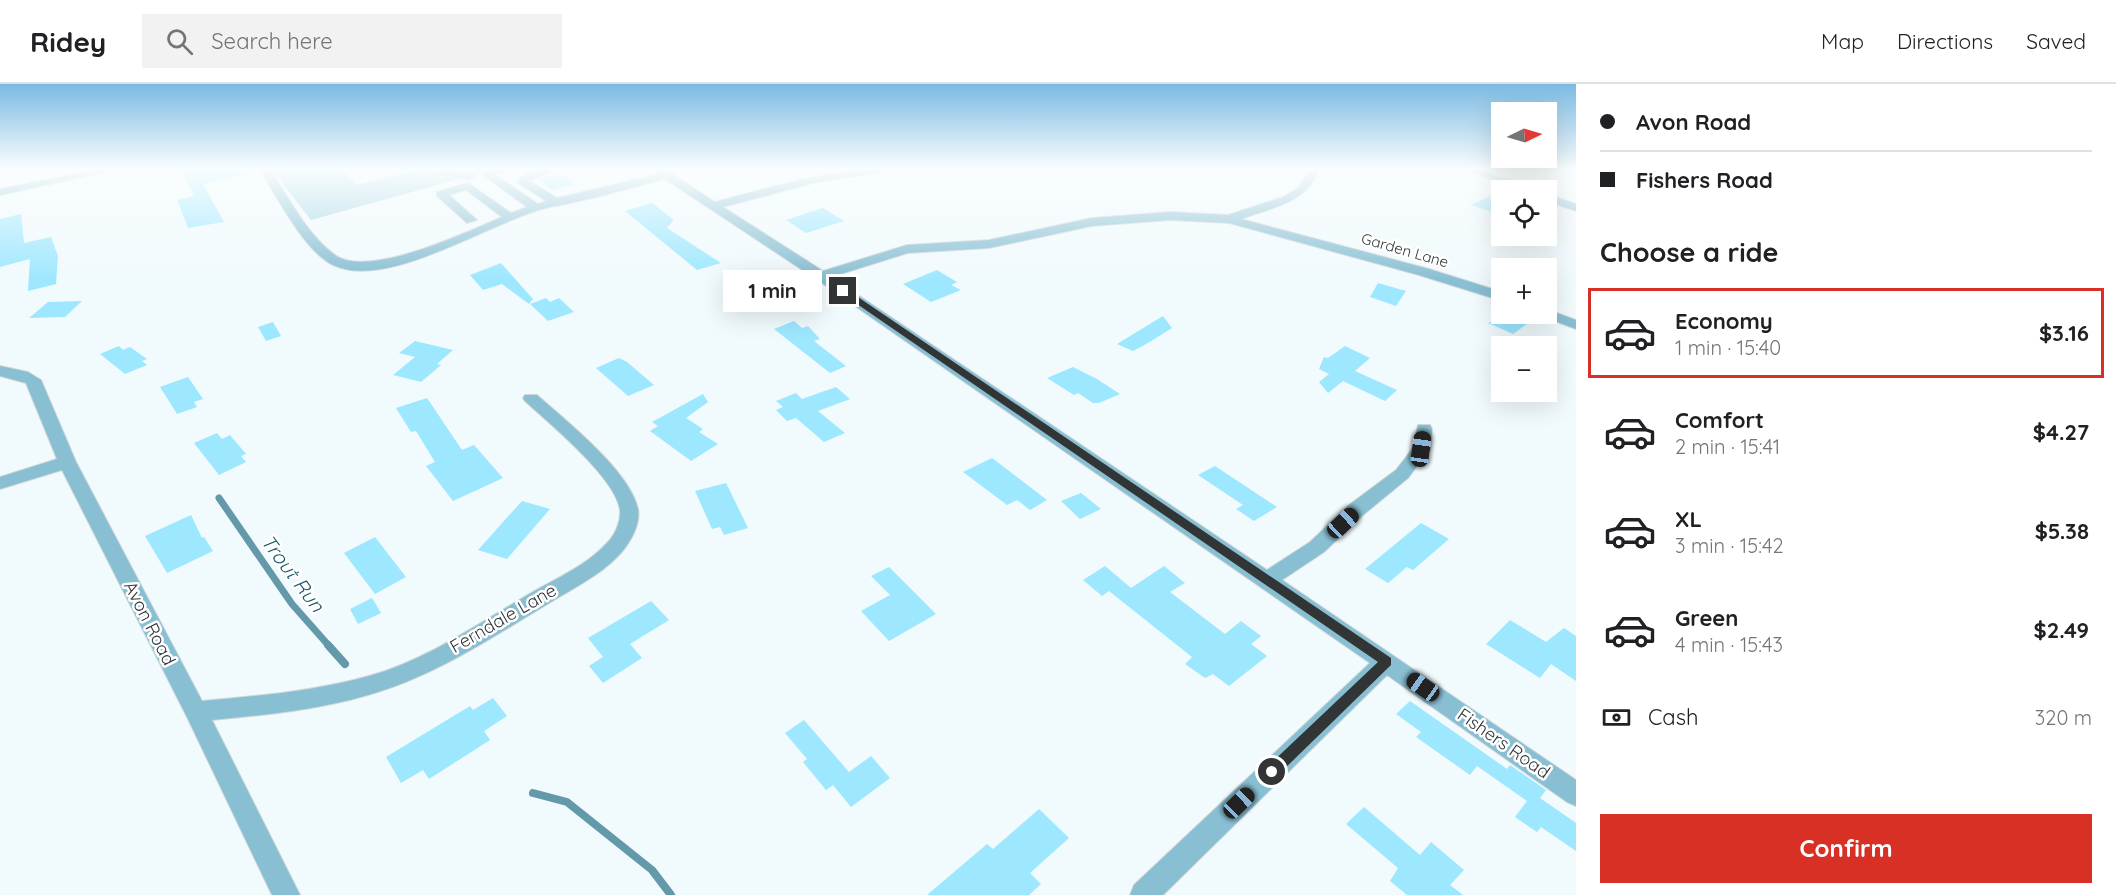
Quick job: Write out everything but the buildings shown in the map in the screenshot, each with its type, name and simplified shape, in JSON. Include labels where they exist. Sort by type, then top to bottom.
[{"type":"street","points":[[290,206],[322,252],[339,263],[365,267],[401,260],[545,206]]},
{"type":"street","points":[[455,206],[471,220]]},
{"type":"street","points":[[497,206],[510,218]]},
{"type":"street","name":"Fishers Road","points":[[716,206],[1573,787]]},
{"type":"street","points":[[821,276],[907,249],[989,244],[1092,222],[1170,216],[1229,219],[1267,206]]},
{"type":"street","name":"Garden Lane","points":[[1229,219],[1424,272],[1491,293]]},
{"type":"street","points":[[1557,317],[1576,325]]},
{"type":"street","name":"Avon Road","points":[[0,371],[22,375],[33,380],[67,462],[196,712],[286,895]]},
{"type":"street","name":"Ferndale Lane","points":[[196,712],[292,703],[372,684],[471,638],[588,570],[611,552],[626,530],[629,509],[622,495],[613,478],[531,398]]},
{"type":"street","points":[[1268,580],[1317,547],[1356,510],[1402,474],[1421,449],[1424,429]]},
{"type":"street","points":[[0,483],[67,462]]},
{"type":"street","points":[[1144,895],[1387,661]]},
{"type":"shaded area","points":[[300,206],[362,206],[311,220]]},
{"type":"waterway","name":"Trout Run","points":[[219,498],[292,604],[330,647]]},
{"type":"waterway","name":"Trout Run","points":[[328,645],[345,664]]},
{"type":"waterway","name":"Trout Run","points":[[533,793],[567,802],[652,870],[671,895]]},
{"type":"route","points":[[843,291],[1387,661],[1272,772]]}]
